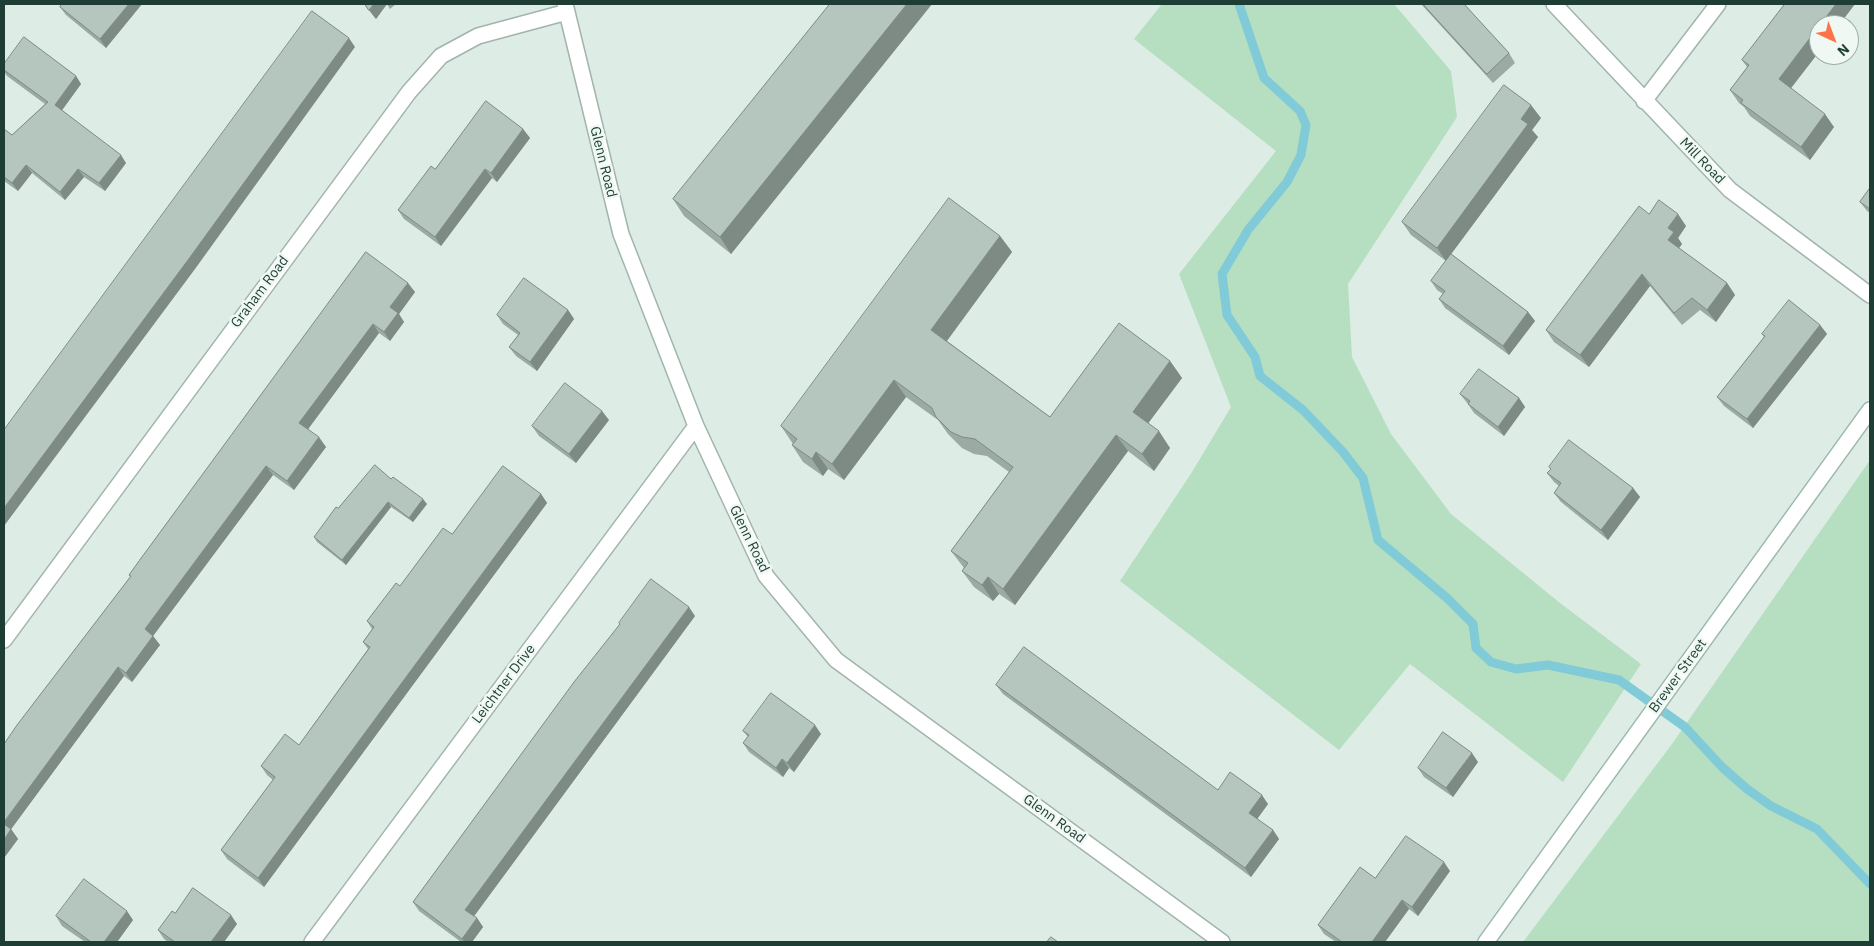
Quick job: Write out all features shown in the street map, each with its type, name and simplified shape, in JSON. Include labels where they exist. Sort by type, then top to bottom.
[{"type":"street","name":"Mill Road","points":[[1554,4],[1730,190],[1870,295]]},
{"type":"street","points":[[1644,101],[1718,4]]},
{"type":"street","name":"Glenn Road","points":[[566,8],[621,234],[696,426],[766,576],[836,660],[1222,942]]},
{"type":"street","name":"Graham Road","points":[[4,640],[416,85],[441,56],[478,36],[566,8]]},
{"type":"street","name":"Brewer Street","points":[[1491,938],[1870,410]]},
{"type":"street","name":"Leichtner Drive","points":[[312,942],[696,426]]},
{"type":"green space","points":[[1162,4],[1394,4],[1451,71],[1457,117],[1348,284],[1352,357],[1391,434],[1451,514],[1560,603],[1641,664],[1563,782],[1410,664],[1339,750],[1120,581],[1192,472],[1231,407],[1179,274],[1276,151],[1134,39]]},
{"type":"green space","points":[[1870,460],[1870,942],[1523,942],[1672,744]]},
{"type":"building","points":[[62,4],[129,4],[100,39],[60,7]]},
{"type":"building","points":[[365,4],[374,4],[369,10]]},
{"type":"building","points":[[830,4],[907,4],[720,237],[673,199]]},
{"type":"building","points":[[1423,4],[1464,4],[1509,53],[1487,74]]},
{"type":"building","points":[[1785,4],[1836,4],[1828,15],[1809,15],[1809,39],[1779,79],[1825,114],[1801,147],[1741,103],[1743,100],[1730,90],[1749,65],[1742,60]]},
{"type":"building","points":[[312,11],[349,38],[188,260],[4,508],[4,430]]},
{"type":"building","points":[[24,37],[76,76],[55,105],[121,155],[99,183],[78,169],[60,192],[26,165],[12,183],[4,177],[4,129],[12,135],[48,102],[4,70],[4,64]]},
{"type":"building","points":[[1504,85],[1531,105],[1521,119],[1528,124],[1437,248],[1402,222]]},
{"type":"building","points":[[486,101],[523,129],[491,173],[485,169],[435,237],[398,210],[431,166],[435,169]]},
{"type":"building","points":[[1870,188],[1870,209],[1860,202]]},
{"type":"building","points":[[949,198],[1000,236],[931,330],[1050,417],[1119,323],[1170,361],[1133,412],[1159,431],[1142,454],[1116,435],[1003,589],[988,577],[982,585],[962,571],[968,563],[951,551],[1013,467],[975,439],[962,437],[951,432],[936,417],[932,408],[894,380],[832,464],[816,452],[812,459],[792,445],[797,439],[781,426]]},
{"type":"building","points":[[1659,200],[1678,214],[1668,228],[1674,232],[1668,240],[1727,283],[1707,310],[1692,298],[1674,313],[1642,274],[1580,355],[1546,330],[1639,206],[1649,214]]},
{"type":"building","points":[[366,252],[408,283],[390,307],[398,313],[384,332],[373,324],[299,423],[319,437],[287,481],[266,466],[145,629],[153,636],[126,673],[118,667],[4,822],[4,744],[131,576],[129,575],[139,561]]},
{"type":"building","points":[[1451,254],[1528,312],[1503,346],[1439,299],[1445,291],[1431,281]]},
{"type":"building","points":[[524,278],[568,310],[530,362],[509,347],[520,333],[497,315]]},
{"type":"building","points":[[1789,300],[1820,325],[1747,419],[1717,397],[1765,336],[1762,334]]},
{"type":"building","points":[[1479,369],[1519,398],[1498,427],[1468,404],[1470,401],[1460,394]]},
{"type":"building","points":[[565,383],[602,411],[569,454],[532,426]]},
{"type":"building","points":[[1569,440],[1633,488],[1601,530],[1554,493],[1561,483],[1547,473],[1551,469],[1549,467]]},
{"type":"building","points":[[375,465],[391,479],[393,477],[423,499],[409,518],[388,502],[342,560],[314,537],[336,507],[338,508]]},
{"type":"building","points":[[503,466],[541,494],[258,878],[221,850],[275,777],[261,766],[285,734],[299,745],[370,647],[363,642],[374,627],[367,621],[396,583],[400,586],[443,528],[452,534]]},
{"type":"building","points":[[651,579],[689,607],[465,910],[477,918],[462,939],[413,902],[574,682],[620,624]]},
{"type":"building","points":[[1024,647],[1218,790],[1230,772],[1262,795],[1249,813],[1273,830],[1245,868],[996,685]]},
{"type":"building","points":[[771,693],[815,725],[787,763],[782,759],[776,768],[743,743],[749,735],[743,731]]},
{"type":"building","points":[[1443,732],[1472,753],[1446,788],[1418,768]]},
{"type":"building","points":[[4,824],[11,829],[4,840]]},
{"type":"building","points":[[1406,836],[1444,862],[1412,907],[1402,900],[1372,942],[1342,942],[1318,925],[1360,867],[1375,878]]},
{"type":"building","points":[[84,879],[127,911],[104,942],[91,942],[56,916]]},
{"type":"building","points":[[193,888],[231,915],[211,942],[175,942],[158,930],[172,911],[175,913]]},
{"type":"building","points":[[1051,937],[1058,942],[1047,942]]},
{"type":"waterway","points":[[1239,4],[1264,78],[1300,111],[1306,125],[1301,155],[1287,182],[1248,230],[1222,274],[1227,315],[1255,357],[1260,376],[1303,410],[1343,452],[1363,478],[1378,540],[1447,598],[1473,624],[1476,648],[1491,662],[1516,669],[1548,665],[1619,680],[1685,727],[1722,767],[1747,789],[1771,806],[1817,829],[1870,884]]}]
